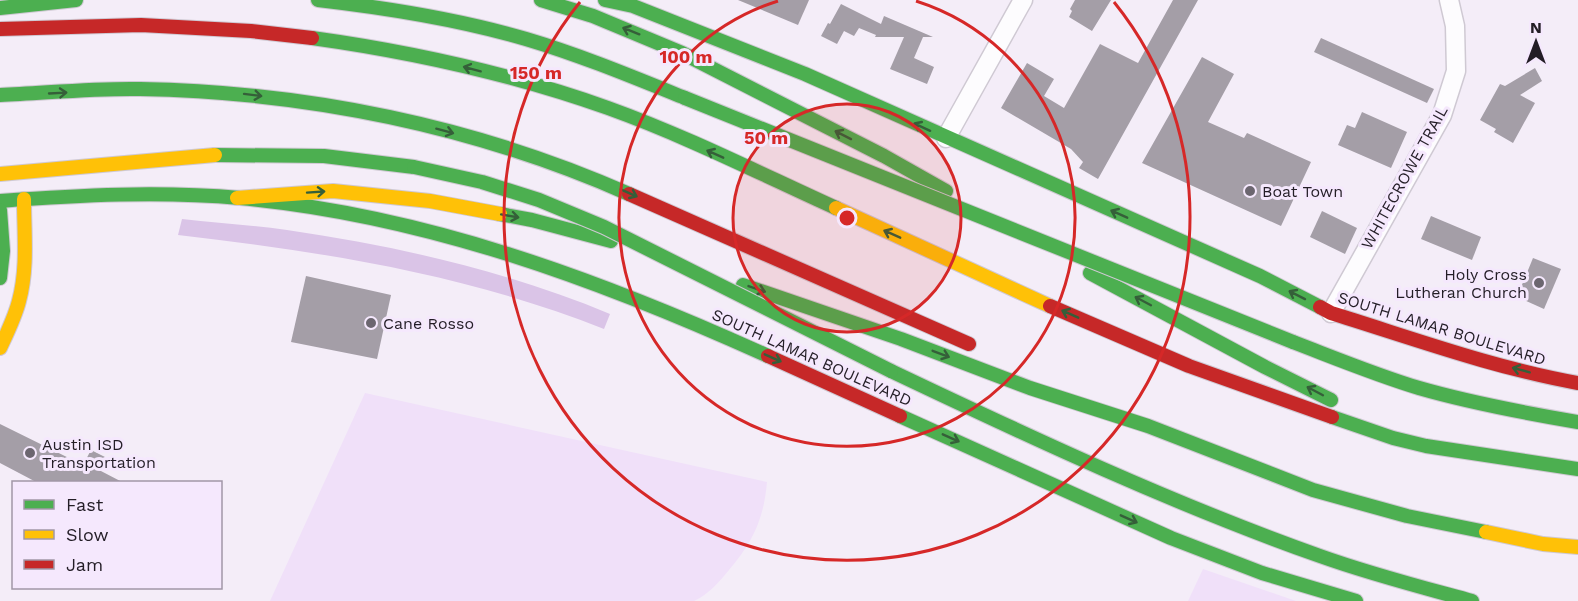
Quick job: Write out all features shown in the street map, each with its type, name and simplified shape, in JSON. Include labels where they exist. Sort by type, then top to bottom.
[{"type":"main road","points":[[0,8],[76,0]]},
{"type":"main road","points":[[318,0],[439,18],[526,39],[616,70],[1359,368],[1437,393],[1506,410],[1578,422]]},
{"type":"main road","points":[[541,0],[593,16],[704,63],[884,156],[1096,276],[1403,440]]},
{"type":"main road","name":"SOUTH LAMAR BOULEVARD","points":[[605,0],[633,6],[805,74],[1260,276],[1331,313],[1449,350],[1556,380],[1578,383]]},
{"type":"main road","points":[[0,29],[138,24],[245,30],[350,43],[430,58],[576,97],[699,147],[1134,342],[1246,389],[1403,440],[1503,459],[1578,469]]},
{"type":"main road","points":[[0,95],[138,89],[245,94],[343,106],[418,123],[535,157],[594,179],[977,347]]},
{"type":"main road","points":[[0,174],[220,155],[324,156],[414,167],[504,189],[539,200],[604,227],[891,371],[1225,522],[1355,569],[1472,601]]},
{"type":"main road","points":[[0,201],[153,196],[237,198],[333,191],[430,201],[532,220],[641,250],[901,339],[1030,388],[1148,426],[1324,493],[1407,516],[1543,544],[1578,547]]},
{"type":"main road","name":"SOUTH LAMAR BOULEVARD","points":[[237,198],[362,215],[425,229],[494,248],[608,286],[684,318],[1171,538],[1248,569],[1325,594],[1356,601]]},
{"type":"main road","points":[[0,348],[20,299],[24,269],[24,199]]},
{"type":"main road","points":[[0,210],[3,251],[0,278]]},
{"type":"main road","points":[[1041,377],[1148,426]]},
{"type":"street","points":[[946,138],[1023,0]]},
{"type":"street","name":"WHITECROWE TRAIL","points":[[1331,313],[1442,115],[1456,70],[1455,26],[1449,0]]},
{"type":"shaded area","points":[[182,219],[287,230],[410,252],[532,285],[610,314],[604,329],[499,294],[394,268],[287,249],[178,235]]},
{"type":"shaded area","points":[[365,393],[767,482],[760,518],[745,550],[713,587],[694,601],[270,601]]},
{"type":"shaded area","points":[[1203,569],[1296,601],[1188,601]]},
{"type":"building","points":[[738,0],[809,0],[798,25]]},
{"type":"building","points":[[1075,0],[1111,0],[1092,31],[1069,17]]},
{"type":"building","points":[[1173,0],[1198,0],[1098,179],[1079,168],[1083,162],[1071,149],[1001,108],[1027,63],[1054,79],[1044,96],[1064,108],[1100,44],[1138,63]]},
{"type":"building","points":[[841,4],[881,24],[884,16],[933,37],[923,37],[914,58],[934,67],[927,84],[890,69],[904,37],[875,37],[876,35],[859,28],[854,36],[844,31],[837,44],[821,36]]},
{"type":"building","points":[[1321,38],[1434,89],[1427,103],[1314,52]]},
{"type":"building","points":[[1202,57],[1234,74],[1208,122],[1244,138],[1247,133],[1311,162],[1281,226],[1142,163]]},
{"type":"building","points":[[1535,68],[1542,81],[1520,95],[1535,103],[1513,143],[1494,132],[1496,129],[1480,120],[1500,84],[1505,86]]},
{"type":"building","points":[[1362,112],[1407,132],[1391,168],[1338,145],[1347,125],[1355,128]]},
{"type":"building","points":[[1322,211],[1357,228],[1345,254],[1310,237]]},
{"type":"building","points":[[1431,216],[1481,237],[1472,260],[1421,239]]},
{"type":"building","name":"Holy Cross Lutheran Church","points":[[1533,258],[1561,269],[1544,309],[1517,297]]},
{"type":"building","points":[[306,276],[391,295],[377,359],[291,342]]},
{"type":"building","name":"Austin ISD Transportation","points":[[0,424],[83,465],[91,450],[105,457],[99,470],[120,481],[34,481],[0,463]]},
{"type":"traffic: fast","points":[[0,8],[76,0]]},
{"type":"traffic: fast","points":[[318,0],[423,15],[500,32],[586,59],[685,98]]},
{"type":"traffic: fast","points":[[541,0],[593,16],[682,53],[884,156],[946,191]]},
{"type":"traffic: fast","points":[[605,0],[633,6],[805,74],[1260,276],[1320,307]]},
{"type":"traffic: fast","points":[[312,38],[425,57],[572,96],[666,131],[836,208]]},
{"type":"traffic: fast","points":[[0,95],[140,89],[266,97],[328,106],[390,117],[511,149],[629,194]]},
{"type":"traffic: fast","points":[[685,98],[1293,342]]},
{"type":"traffic: fast","points":[[215,155],[324,156],[414,167]]},
{"type":"traffic: fast","points":[[414,167],[482,182],[539,200],[604,227],[891,371]]},
{"type":"traffic: fast","points":[[0,201],[120,195],[210,196],[309,207],[377,219],[444,235],[576,277],[705,328],[768,356]]},
{"type":"traffic: fast","points":[[0,210],[3,251],[0,278]]},
{"type":"traffic: fast","points":[[500,214],[611,241]]},
{"type":"traffic: fast","points":[[1090,273],[1331,400]]},
{"type":"traffic: fast","points":[[743,285],[901,339],[1030,388],[1148,426],[1313,490],[1407,516],[1486,532]]},
{"type":"traffic: fast","points":[[1293,342],[1419,388],[1498,407],[1578,422]]},
{"type":"traffic: fast","points":[[891,371],[1050,445],[1211,515],[1339,563],[1472,601]]},
{"type":"traffic: fast","points":[[900,416],[1171,538],[1262,573],[1356,601]]},
{"type":"traffic: fast","points":[[1332,417],[1393,438],[1426,446],[1578,469]]},
{"type":"traffic: slow","points":[[0,174],[215,155]]},
{"type":"traffic: slow","points":[[237,198],[333,191],[430,201],[500,214]]},
{"type":"traffic: slow","points":[[0,348],[11,325],[22,289],[25,250],[24,199]]},
{"type":"traffic: slow","points":[[836,208],[1050,306]]},
{"type":"traffic: slow","points":[[1486,532],[1543,544],[1578,547]]},
{"type":"traffic: jam","points":[[0,29],[141,25],[251,31],[312,38]]},
{"type":"traffic: jam","points":[[629,194],[969,344]]},
{"type":"traffic: jam","points":[[1050,306],[1189,366],[1332,417]]},
{"type":"traffic: jam","points":[[1320,307],[1331,313],[1453,352],[1578,383]]},
{"type":"traffic: jam","points":[[768,356],[900,416]]},
{"type":"place","name":"Boat Town","points":[[1250,191]]},
{"type":"place","name":"Holy Cross Lutheran Church","points":[[1539,283]]},
{"type":"place","name":"Cane Rosso","points":[[371,323]]},
{"type":"place","name":"Austin ISD Transportation","points":[[30,453]]}]
